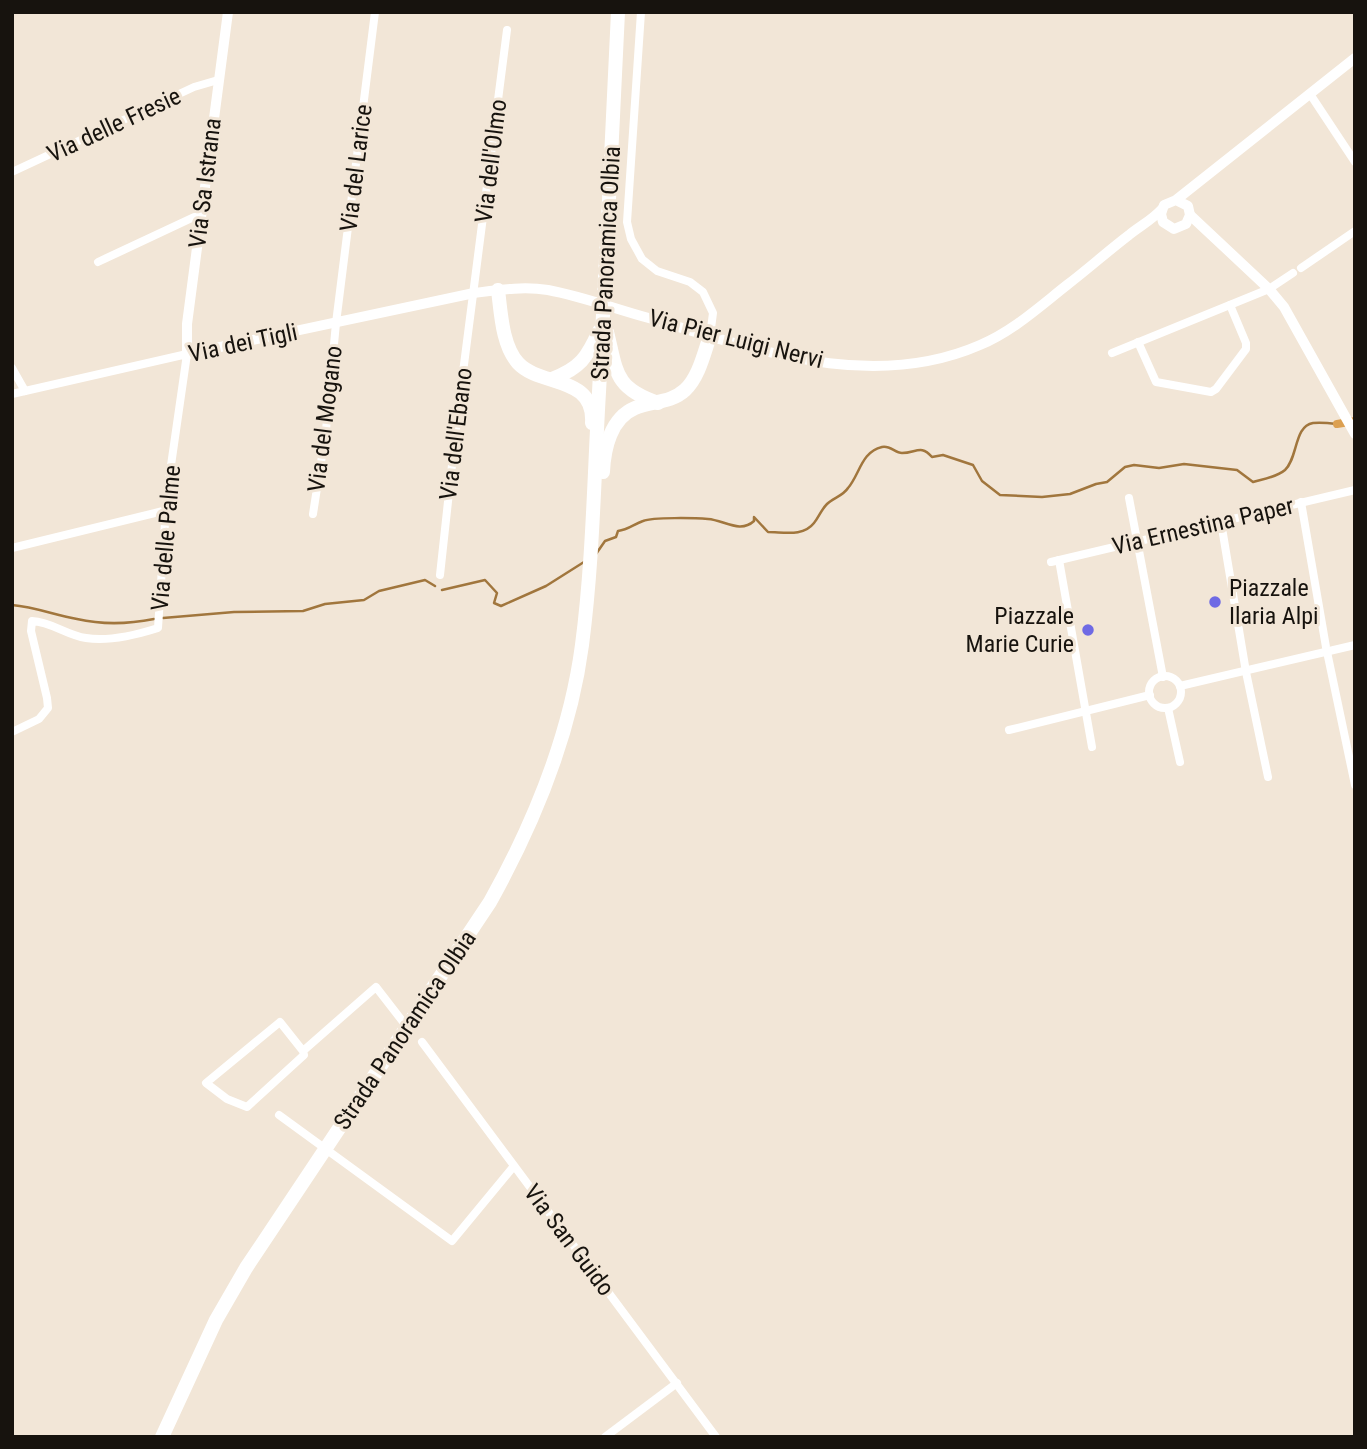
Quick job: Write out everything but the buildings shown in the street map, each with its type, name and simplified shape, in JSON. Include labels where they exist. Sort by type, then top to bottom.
[{"type":"highway","name":"Strada Panoramica Olbia","points":[[162,1437],[216,1320],[246,1268],[490,902],[515,856],[555,759],[582,648],[587,599],[604,320],[618,12]]},
{"type":"highway","points":[[498,290],[508,345],[516,360],[537,376],[575,387],[585,398],[592,415],[588,472],[593,489]]},
{"type":"highway","points":[[552,379],[570,372],[582,363],[604,320]]},
{"type":"highway","points":[[604,320],[617,374],[637,396],[658,403]]},
{"type":"highway","points":[[592,510],[602,497],[603,460],[609,436],[621,417],[636,408],[673,398],[685,390],[692,382],[710,336]]},
{"type":"street","name":"Via Sa Istrana","points":[[187,354],[187,324],[228,12]]},
{"type":"street","name":"Via del Larice","points":[[335,323],[375,12]]},
{"type":"street","points":[[641,12],[628,208],[629,230],[642,259],[657,271],[690,282],[703,292],[713,313],[710,336]]},
{"type":"street","name":"Via dell'Olmo","points":[[474,293],[508,30]]},
{"type":"street","points":[[1188,220],[1174,229],[1166,226],[1161,218],[1162,209],[1167,202],[1180,201],[1203,176],[1355,58]]},
{"type":"street","name":"Via delle Fresie","points":[[12,172],[194,87],[218,80]]},
{"type":"street","points":[[1310,94],[1355,162]]},
{"type":"street","points":[[1180,201],[1188,220],[1269,289],[1283,307],[1353,430]]},
{"type":"street","name":"Via Pier Luigi Nervi","points":[[474,293],[521,288],[547,290],[800,360],[904,365],[939,360],[981,345],[1018,324],[1130,234],[1153,219],[1162,209]]},
{"type":"street","points":[[98,262],[194,217],[200,217]]},
{"type":"street","name":"Via Pier Luigi Nervi","points":[[1130,234],[1144,228],[1166,226]]},
{"type":"street","points":[[1301,268],[1355,231]]},
{"type":"street","points":[[1112,353],[1269,289],[1293,273]]},
{"type":"street","name":"Via dei Tigli","points":[[12,394],[474,293]]},
{"type":"street","name":"Via dell'Ebano","points":[[440,575],[474,293]]},
{"type":"street","points":[[1138,342],[1156,382],[1211,392],[1246,349],[1230,305]]},
{"type":"street","name":"Via del Mogano","points":[[313,514],[326,430],[335,323]]},
{"type":"street","name":"Via delle Palme","points":[[12,732],[38,719],[48,708],[31,631],[32,621],[45,621],[86,638],[108,639],[158,628],[167,493],[187,354]]},
{"type":"street","points":[[12,368],[25,391]]},
{"type":"street","name":"Via Ernestina Paper","points":[[1084,712],[1055,561],[1355,489]]},
{"type":"street","points":[[1129,498],[1163,677]]},
{"type":"street","points":[[1300,502],[1327,652],[1355,785]]},
{"type":"street","points":[[12,548],[167,510]]},
{"type":"street","points":[[1221,522],[1246,672],[1268,777]]},
{"type":"street","points":[[1180,686],[1355,645]]},
{"type":"street","points":[[1163,677],[1175,680],[1180,686],[1179,701],[1168,708],[1158,706],[1150,695],[1152,684],[1163,677]]},
{"type":"street","points":[[1009,730],[1150,695]]},
{"type":"street","points":[[1168,708],[1180,762]]},
{"type":"street","points":[[1084,712],[1092,747]]},
{"type":"street","points":[[303,1051],[280,1022],[206,1083],[227,1099],[247,1107],[304,1055],[303,1051],[376,987],[407,1027]]},
{"type":"street","name":"Via San Guido","points":[[422,1042],[716,1437]]},
{"type":"street","points":[[279,1115],[452,1241],[514,1166]]},
{"type":"street","points":[[605,1437],[677,1383]]},
{"type":"waterway","points":[[1337,424],[1355,421]]},
{"type":"waterway","points":[[596,554],[605,541],[616,537],[618,531],[656,519],[708,519],[743,526],[754,521],[754,517],[768,532],[793,533],[804,530],[814,523],[827,504],[846,491],[865,458],[882,447],[902,453],[921,450],[932,457],[943,455],[973,465],[982,481],[1000,495],[1042,497],[1070,494],[1107,482],[1125,467],[1134,465],[1159,468],[1184,464],[1237,470],[1253,482],[1285,470],[1299,436],[1307,425],[1337,424]]},
{"type":"waterway","points":[[442,590],[485,580],[497,593],[494,603],[501,606],[546,586],[584,562]]},
{"type":"waterway","points":[[163,618],[234,612],[303,611],[325,604],[364,600],[379,591],[425,580],[435,586]]},
{"type":"waterway","points":[[12,605],[106,623],[154,619]]},
{"type":"place","name":"Piazzale Ilaria Alpi","points":[[1215,602]]},
{"type":"place","name":"Piazzale Marie Curie","points":[[1088,630]]}]
